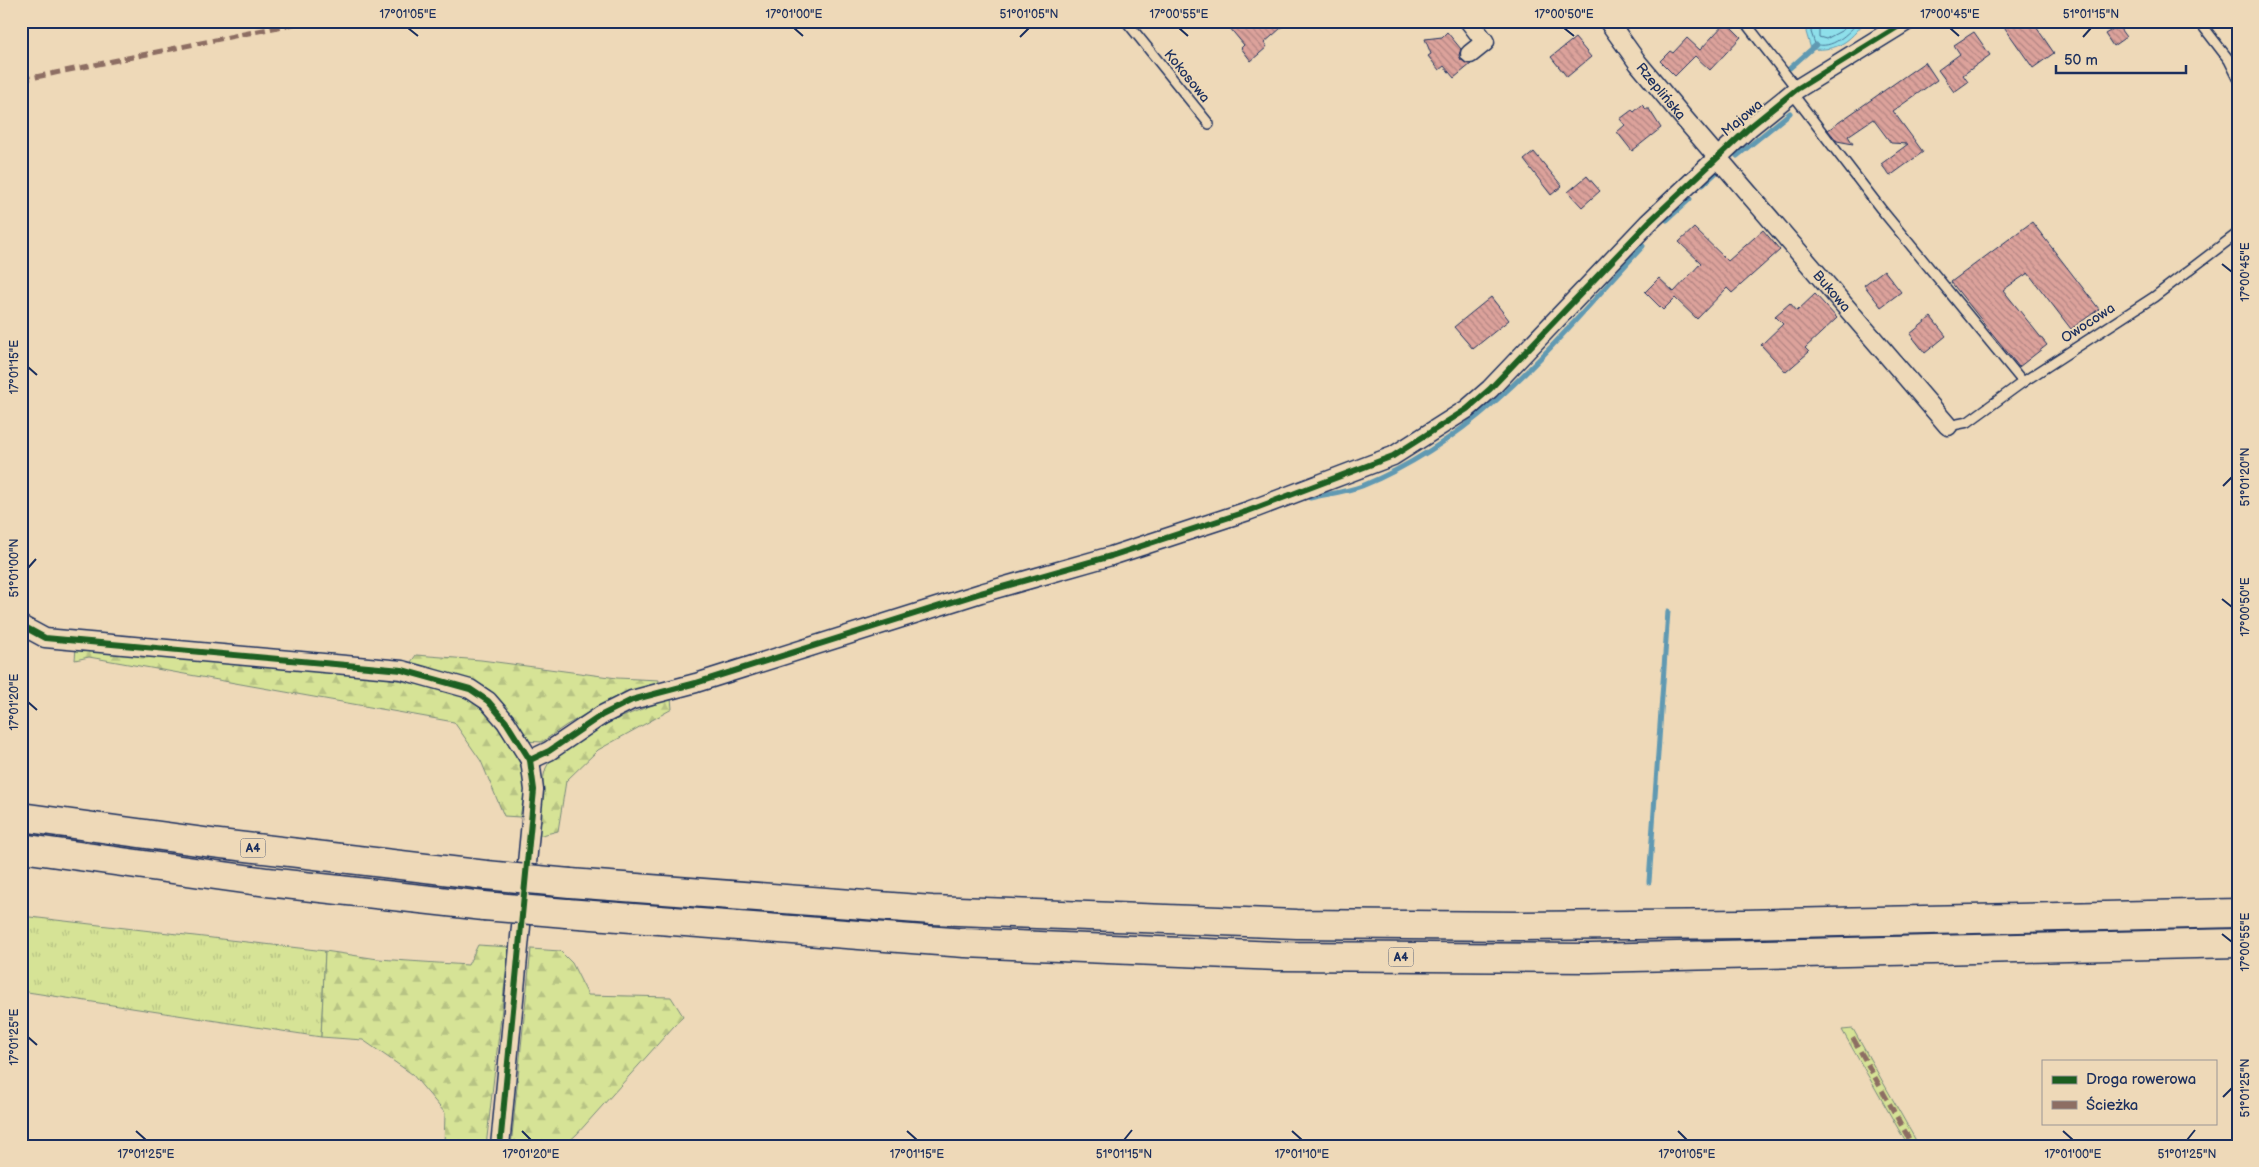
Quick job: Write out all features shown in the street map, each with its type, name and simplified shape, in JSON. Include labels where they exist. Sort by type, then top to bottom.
[{"type":"highway","name":"A4","points":[[21,817],[212,843],[486,875],[932,910],[1296,924],[1520,926],[1725,925],[2238,913]]},
{"type":"highway","name":"A4","points":[[21,848],[267,882],[484,906],[965,943],[1279,956],[1590,958],[2238,943]]},
{"type":"street","points":[[1469,21],[1485,42],[1470,54]]},
{"type":"street","name":"Rzeplińska","points":[[1608,21],[1638,63],[1716,157]]},
{"type":"street","name":"Majowa","points":[[530,760],[549,751],[602,715],[632,700],[696,684],[981,593],[1111,556],[1248,511],[1393,456],[1468,409],[1509,370],[1613,258],[1716,157],[1794,91],[1906,21]]},
{"type":"street","name":"Bukowa","points":[[1716,157],[1844,303],[1948,426]]},
{"type":"street","points":[[21,625],[45,638],[402,670],[470,689],[488,701],[506,722],[530,760],[534,790],[500,1146]]},
{"type":"lane","name":"Kokosowa","points":[[1126,21],[1209,124]]},
{"type":"lane","points":[[1744,21],[1881,209],[2023,382]]},
{"type":"lane","points":[[2199,21],[2229,60],[2238,78]]},
{"type":"lane","name":"Owocowa","points":[[1948,426],[1968,422],[2023,382],[2154,297],[2238,233]]},
{"type":"green space","points":[[76,648],[282,661],[397,680],[449,691],[469,699],[491,717],[519,761],[526,785],[520,817],[504,816],[481,761],[454,722],[89,657],[75,660]]},
{"type":"green space","points":[[416,655],[481,660],[617,678],[659,680],[658,686],[608,701],[542,742],[523,741],[506,709],[492,692],[464,678],[409,665]]},
{"type":"green space","points":[[671,698],[672,709],[598,750],[566,781],[558,831],[538,836],[544,774],[553,757],[566,746],[602,726]]},
{"type":"green space","points":[[21,916],[325,951],[321,1037],[21,991]]},
{"type":"green space","points":[[478,945],[509,947],[486,1146],[444,1146],[445,1113],[412,1074],[363,1040],[321,1037],[325,951],[378,959],[468,965]]},
{"type":"green space","points":[[531,949],[560,951],[572,963],[588,995],[671,997],[683,1016],[564,1146],[511,1146]]},
{"type":"green space","points":[[1853,1029],[1919,1146],[1908,1146],[1842,1030]]},
{"type":"water","points":[[1808,21],[1865,21],[1854,35],[1842,44],[1836,47],[1811,49],[1806,32]]},
{"type":"building","points":[[1224,21],[1289,21],[1264,43],[1267,47],[1251,61],[1241,48],[1244,45]]},
{"type":"building","points":[[2000,21],[2032,21],[2054,53],[2033,68]]},
{"type":"building","points":[[1726,22],[1741,37],[1710,70],[1695,56],[1675,76],[1660,61],[1670,51],[1673,53],[1687,38],[1700,50]]},
{"type":"building","points":[[2118,26],[2126,37],[2113,46],[2105,34]]},
{"type":"building","points":[[1447,32],[1461,49],[1459,55],[1461,60],[1471,64],[1454,78],[1444,66],[1439,70],[1428,56],[1431,54],[1425,39],[1442,37]]},
{"type":"building","points":[[1974,32],[1990,55],[1963,75],[1968,82],[1954,92],[1938,70],[1960,54],[1954,45]]},
{"type":"building","points":[[1575,38],[1591,57],[1567,77],[1551,57]]},
{"type":"building","points":[[1925,62],[1937,80],[1893,111],[1923,152],[1890,176],[1881,164],[1908,144],[1891,143],[1873,119],[1848,136],[1853,144],[1837,141],[1828,130]]},
{"type":"building","points":[[1642,105],[1649,109],[1661,128],[1632,151],[1617,132],[1625,125],[1620,119],[1632,110],[1634,112]]},
{"type":"building","points":[[1534,152],[1562,186],[1551,195],[1524,160]]},
{"type":"building","points":[[1587,176],[1600,191],[1582,207],[1568,192]]},
{"type":"building","points":[[2032,222],[2099,309],[2071,329],[2028,273],[2003,290],[2047,345],[2019,367],[1951,282]]},
{"type":"building","points":[[1694,228],[1728,261],[1763,230],[1780,250],[1732,293],[1727,288],[1697,319],[1675,298],[1663,310],[1645,292],[1659,278],[1674,292],[1701,263],[1679,242]]},
{"type":"building","points":[[1884,270],[1901,292],[1881,307],[1864,285]]},
{"type":"building","points":[[1815,294],[1837,318],[1805,348],[1809,352],[1786,372],[1761,345],[1783,324],[1775,316],[1790,303],[1797,311]]},
{"type":"building","points":[[1491,297],[1509,320],[1473,349],[1454,327]]},
{"type":"building","points":[[1931,317],[1946,336],[1925,353],[1910,334]]},
{"type":"waterway","points":[[1790,68],[1816,45]]},
{"type":"waterway","points":[[1737,156],[1790,113]]},
{"type":"waterway","points":[[1703,185],[1719,170]]},
{"type":"waterway","points":[[1667,220],[1690,199]]},
{"type":"waterway","points":[[1310,498],[1362,486],[1406,465],[1446,440],[1516,382],[1580,316],[1643,246]]},
{"type":"waterway","points":[[1649,882],[1668,611]]},
{"type":"marked path","points":[[21,80],[307,21]]},
{"type":"marked path","points":[[1853,1038],[1913,1146]]},
{"type":"cycle path","points":[[530,760],[549,751],[602,715],[632,700],[696,683],[981,593],[1111,556],[1248,511],[1393,456],[1467,409],[1490,389],[1648,223],[1750,127],[1797,89],[1907,21]]},
{"type":"cycle path","points":[[21,625],[45,638],[402,670],[470,689],[488,701],[506,722],[530,760],[534,790],[500,1146]]}]
